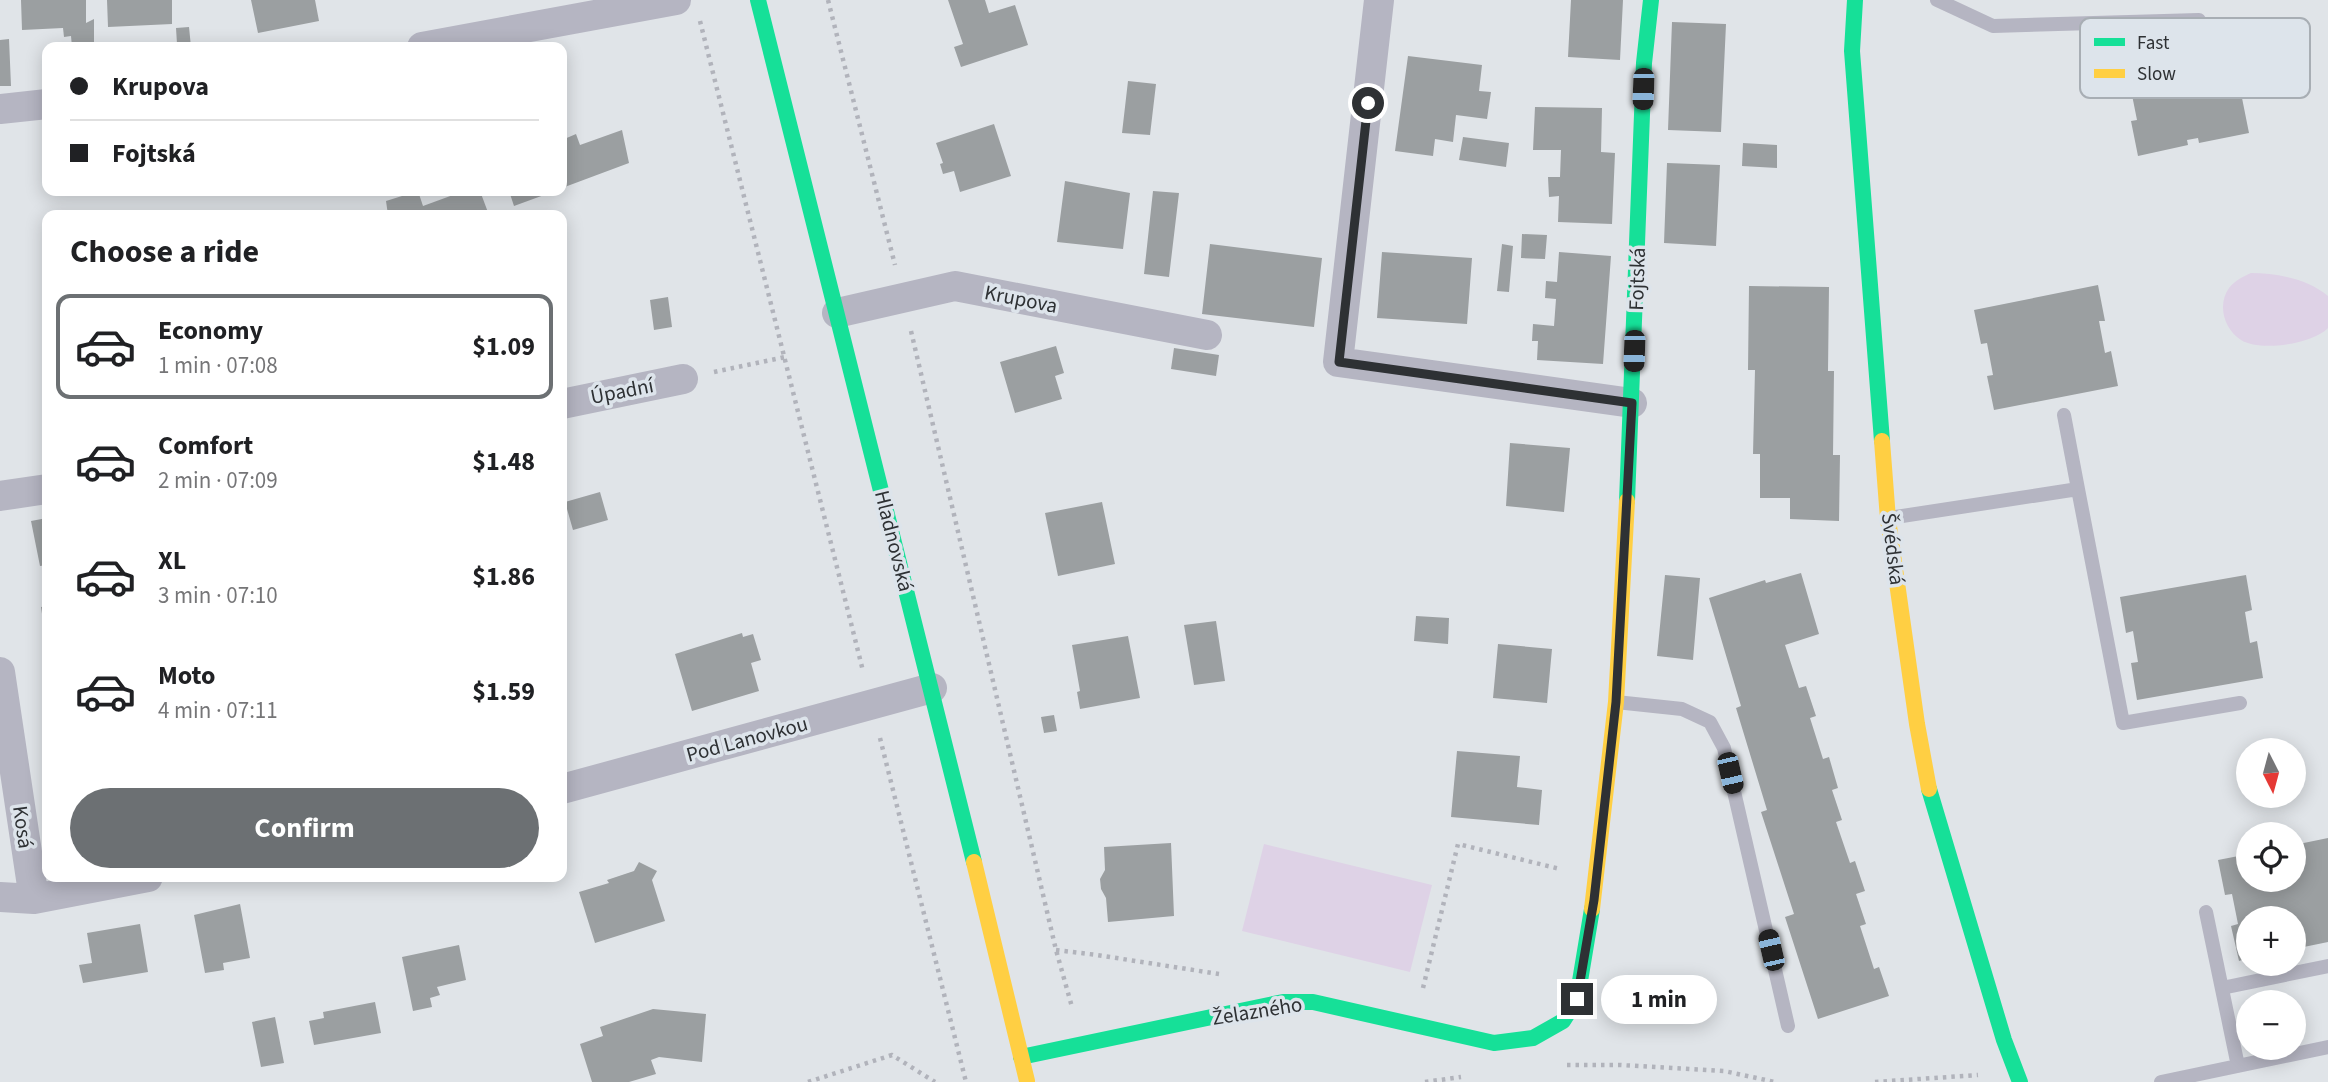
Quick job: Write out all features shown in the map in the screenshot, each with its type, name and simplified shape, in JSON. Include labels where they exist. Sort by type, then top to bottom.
[{"type":"street","name":"Hladnovská","points":[[758,0],[932,688],[1027,1082]]},
{"type":"street","points":[[1380,0],[1339,362],[1632,403]]},
{"type":"street","name":"Fojtská","points":[[1533,1038],[1563,1021],[1577,999],[1594,900],[1616,702],[1632,403],[1644,63],[1651,0]]},
{"type":"street","name":"Švédská","points":[[1855,0],[1852,51],[1888,519],[1917,724],[1927,782],[2004,1040],[2019,1079]]},
{"type":"street","points":[[455,42],[687,7]]},
{"type":"street","points":[[0,109],[42,105]]},
{"type":"street","name":"Krupova","points":[[837,313],[955,286],[1207,335]]},
{"type":"street","name":"Úpadní","points":[[567,403],[683,379]]},
{"type":"street","points":[[0,496],[42,490]]},
{"type":"street","name":"Kosá","points":[[0,672],[33,899]]},
{"type":"street","name":"Pod Lanovkou","points":[[567,788],[932,688]]},
{"type":"street","points":[[0,897],[33,899],[122,882]]},
{"type":"street","name":"Želazného","points":[[1021,1057],[1283,1002],[1314,1002],[1494,1043],[1533,1038]]},
{"type":"lane","points":[[1937,0],[1993,26],[2080,23]]},
{"type":"lane","points":[[2064,415],[2123,723],[2240,703]]},
{"type":"lane","points":[[1888,519],[2078,489]]},
{"type":"lane","points":[[1616,702],[1682,709],[1710,722],[1720,739],[1788,1026]]},
{"type":"lane","points":[[2206,912],[2238,1066]]},
{"type":"lane","points":[[2222,988],[2328,966]]},
{"type":"lane","points":[[2161,1082],[2328,1047]]},
{"type":"path","points":[[828,0],[903,298],[1056,950],[1082,1044]]},
{"type":"path","points":[[687,7],[785,357],[965,1082]]},
{"type":"path","points":[[683,379],[785,357]]},
{"type":"path","points":[[1421,993],[1458,844],[1563,870]]},
{"type":"path","points":[[1056,950],[1226,975]]},
{"type":"path","points":[[808,1082],[892,1055],[935,1082]]},
{"type":"path","points":[[1559,1066],[1620,1065],[1724,1071],[1775,1082]]},
{"type":"path","points":[[1875,1082],[1968,1075],[2019,1079]]},
{"type":"path","points":[[1425,1082],[1466,1076]]},
{"type":"shaded area","points":[[2251,273],[2292,278],[2320,290],[2328,296],[2328,328],[2321,334],[2299,342],[2273,346],[2250,344],[2241,340],[2230,330],[2224,316],[2223,302],[2231,285]]},
{"type":"shaded area","points":[[1264,844],[1432,885],[1410,972],[1242,931]]},
{"type":"building","points":[[21,0],[86,0],[86,23],[94,19],[94,42],[72,42],[71,36],[64,37],[63,28],[22,30]]},
{"type":"building","points":[[107,0],[172,0],[172,24],[108,27]]},
{"type":"building","points":[[251,0],[315,0],[319,21],[258,33]]},
{"type":"building","points":[[948,0],[985,0],[989,13],[1015,5],[1028,45],[961,67],[954,47],[963,44]]},
{"type":"building","points":[[1571,0],[1623,0],[1620,60],[1568,57]]},
{"type":"building","points":[[1672,22],[1726,24],[1721,132],[1668,130]]},
{"type":"building","points":[[189,27],[190,42],[177,42],[176,28]]},
{"type":"building","points":[[9,39],[11,86],[0,86],[0,40]]},
{"type":"building","points":[[1408,56],[1482,65],[1479,91],[1491,92],[1487,119],[1456,115],[1453,142],[1435,139],[1433,156],[1395,151]]},
{"type":"building","points":[[1128,81],[1156,84],[1150,135],[1122,133]]},
{"type":"building","points":[[2133,98],[2242,98],[2249,133],[2199,143],[2198,138],[2187,140],[2188,145],[2138,156],[2131,121],[2137,120]]},
{"type":"building","points":[[1535,107],[1602,108],[1601,152],[1615,153],[1612,224],[1558,222],[1559,196],[1549,197],[1548,177],[1560,177],[1561,150],[1533,150]]},
{"type":"building","points":[[994,124],[1011,176],[960,192],[954,171],[943,174],[940,164],[943,163],[936,143]]},
{"type":"building","points":[[622,130],[629,163],[567,186],[567,138],[576,134],[580,145]]},
{"type":"building","points":[[1463,137],[1509,143],[1506,167],[1459,160]]},
{"type":"building","points":[[1743,143],[1777,145],[1777,168],[1742,166]]},
{"type":"building","points":[[1667,163],[1720,165],[1716,246],[1664,243]]},
{"type":"building","points":[[1065,181],[1130,193],[1123,249],[1057,242]]},
{"type":"building","points":[[1153,191],[1179,193],[1169,277],[1144,274]]},
{"type":"building","points":[[402,196],[420,196],[423,206],[450,196],[482,196],[487,210],[387,210],[386,201]]},
{"type":"building","points":[[511,196],[541,196],[514,206]]},
{"type":"building","points":[[1522,234],[1547,235],[1545,259],[1521,258]]},
{"type":"building","points":[[1210,244],[1322,258],[1314,327],[1202,314]]},
{"type":"building","points":[[1502,244],[1513,246],[1509,292],[1497,291]]},
{"type":"building","points":[[1382,252],[1472,258],[1467,324],[1377,318]]},
{"type":"building","points":[[1559,252],[1611,256],[1603,364],[1537,360],[1538,341],[1532,341],[1533,324],[1554,326],[1556,299],[1545,298],[1546,281],[1557,282]]},
{"type":"building","points":[[2098,285],[2105,321],[2099,321],[2105,353],[2111,351],[2118,386],[1994,410],[1987,376],[1993,375],[1987,343],[1981,344],[1974,310]]},
{"type":"building","points":[[1749,286],[1829,287],[1828,371],[1834,371],[1833,455],[1840,455],[1839,521],[1790,519],[1790,498],[1760,498],[1760,454],[1753,454],[1755,370],[1748,370]]},
{"type":"building","points":[[668,297],[672,327],[654,330],[650,300]]},
{"type":"building","points":[[1056,346],[1064,373],[1055,376],[1062,399],[1015,413],[1000,362]]},
{"type":"building","points":[[1174,348],[1219,355],[1216,376],[1171,369]]},
{"type":"building","points":[[1510,443],[1570,448],[1564,512],[1506,506]]},
{"type":"building","points":[[600,492],[608,520],[573,530],[567,501]]},
{"type":"building","points":[[1102,502],[1115,564],[1058,576],[1045,513]]},
{"type":"building","points":[[42,519],[42,566],[40,566],[31,521]]},
{"type":"building","points":[[1801,573],[1819,634],[1785,645],[1799,688],[1806,686],[1816,716],[1810,718],[1823,759],[1829,757],[1838,788],[1832,790],[1842,820],[1836,822],[1850,863],[1855,861],[1865,891],[1856,894],[1866,924],[1860,926],[1874,969],[1879,967],[1889,996],[1818,1019],[1785,917],[1794,914],[1761,812],[1767,810],[1736,708],[1741,706],[1709,598],[1765,580],[1766,583]]},
{"type":"building","points":[[1665,575],[1700,578],[1693,660],[1657,656]]},
{"type":"building","points":[[2246,575],[2252,610],[2245,612],[2250,643],[2257,641],[2263,678],[2137,700],[2131,663],[2138,662],[2133,631],[2126,633],[2120,597]]},
{"type":"building","points":[[1416,616],[1449,618],[1448,644],[1414,641]]},
{"type":"building","points":[[1216,621],[1225,681],[1194,685],[1184,625]]},
{"type":"building","points":[[742,633],[743,637],[753,634],[761,660],[751,663],[759,691],[692,711],[675,654]]},
{"type":"building","points":[[1128,636],[1140,698],[1080,709],[1077,692],[1080,691],[1072,645]]},
{"type":"building","points":[[1498,644],[1552,649],[1547,703],[1493,698]]},
{"type":"building","points":[[1054,715],[1057,731],[1044,733],[1041,717]]},
{"type":"building","points":[[1457,751],[1520,756],[1517,787],[1542,790],[1539,825],[1451,817]]},
{"type":"building","points":[[2328,838],[2328,942],[2306,947],[2306,906],[2236,906],[2236,914],[2232,894],[2225,895],[2218,860],[2236,857],[2236,892],[2306,892],[2306,843]]},
{"type":"building","points":[[1171,843],[1174,916],[1108,922],[1106,898],[1100,879],[1105,870],[1104,847]]},
{"type":"building","points":[[639,862],[657,871],[652,880],[665,921],[595,943],[579,892],[609,883],[607,880],[634,871]]},
{"type":"building","points":[[240,904],[250,958],[223,963],[224,970],[205,973],[194,915]]},
{"type":"building","points":[[140,924],[148,972],[83,983],[79,965],[92,963],[87,933]]},
{"type":"building","points":[[2236,925],[2236,948],[2231,926]]},
{"type":"building","points":[[459,945],[466,980],[437,987],[440,995],[430,998],[432,1007],[413,1011],[402,957]]},
{"type":"building","points":[[375,1002],[381,1033],[314,1045],[309,1021],[324,1018],[323,1012]]},
{"type":"building","points":[[653,1009],[706,1014],[702,1062],[659,1057],[651,1060],[656,1074],[629,1082],[592,1082],[580,1044],[603,1036],[600,1027]]},
{"type":"building","points":[[275,1017],[284,1063],[261,1067],[252,1022]]},
{"type":"traffic: fast","points":[[758,0],[974,862]]},
{"type":"traffic: fast","points":[[1627,501],[1644,63],[1651,0]]},
{"type":"traffic: fast","points":[[1855,0],[1852,51],[1882,441]]},
{"type":"traffic: fast","points":[[1929,789],[2004,1040],[2020,1082]]},
{"type":"traffic: fast","points":[[1021,1057],[1283,1002],[1313,1002],[1494,1043],[1533,1038],[1563,1021],[1577,999],[1592,909]]},
{"type":"traffic: slow","points":[[1882,441],[1888,519],[1917,724],[1929,789]]},
{"type":"traffic: slow","points":[[1592,909],[1616,702],[1627,501]]},
{"type":"traffic: slow","points":[[974,862],[1027,1081]]},
{"type":"route","points":[[1368,103],[1339,362],[1632,403],[1616,702],[1594,900],[1577,999]]}]
